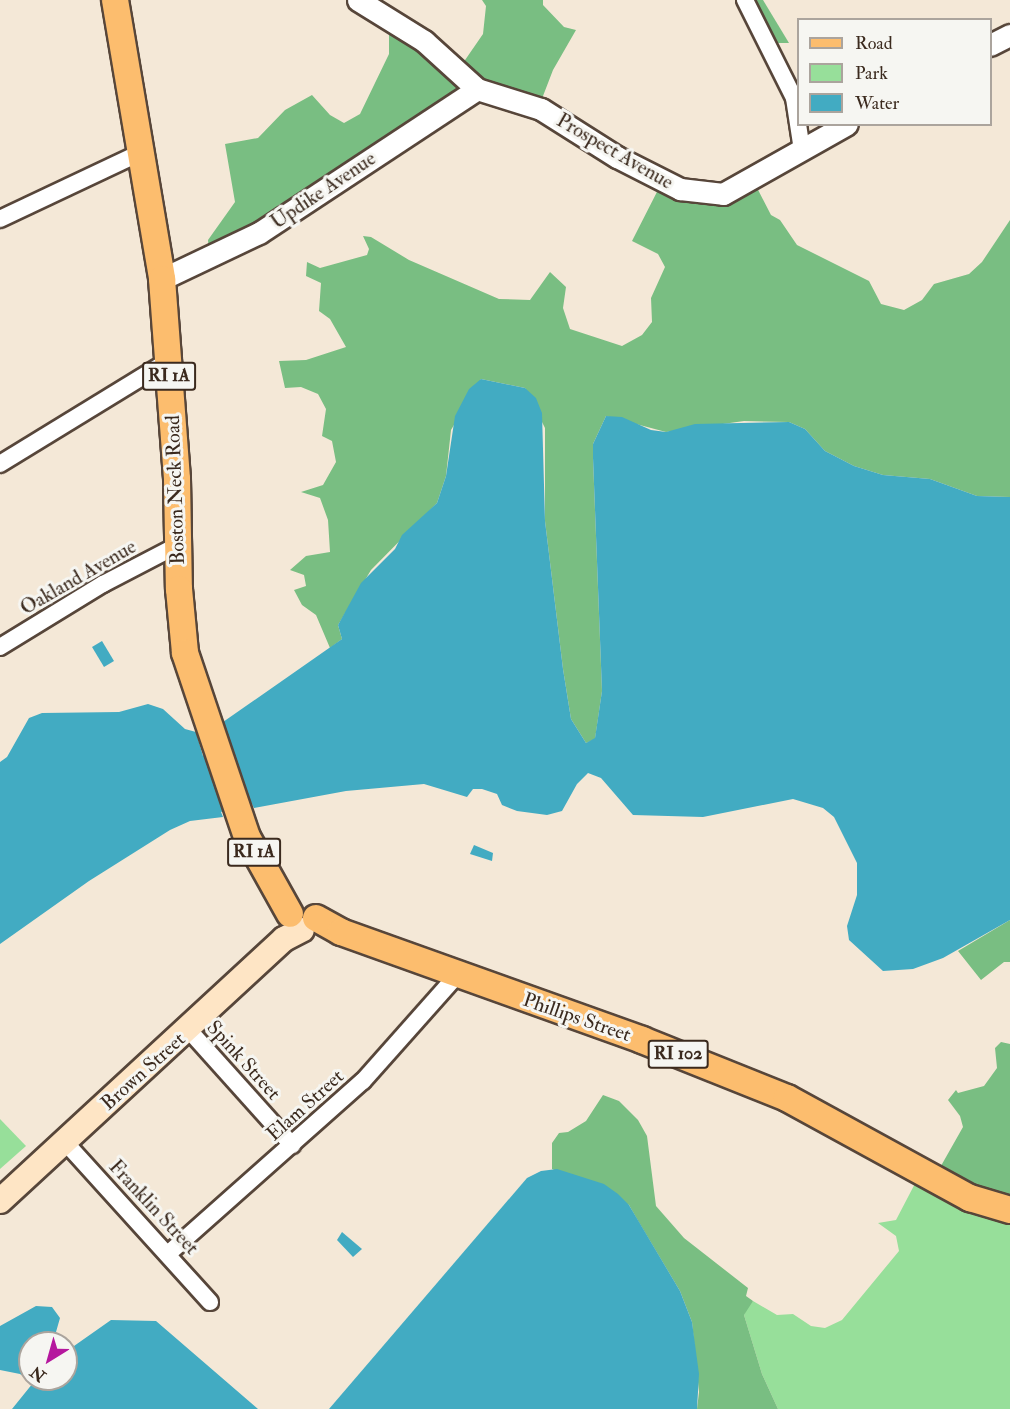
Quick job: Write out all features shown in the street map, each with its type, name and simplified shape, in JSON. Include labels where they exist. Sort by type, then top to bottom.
[{"type":"main road","name":"Boston Neck Road","points":[[115,0],[162,279],[177,479],[178,545],[185,653],[247,837],[301,920]]},
{"type":"main road","name":"Phillips Street","points":[[301,920],[642,1040],[787,1098],[970,1198],[1010,1210]]},
{"type":"main road","name":"Brown Street","points":[[0,1201],[188,1029],[301,920]]},
{"type":"street","points":[[358,0],[424,41],[477,89]]},
{"type":"street","points":[[745,0],[794,98],[797,118]]},
{"type":"street","points":[[992,44],[1010,35]]},
{"type":"street","name":"Prospect Avenue","points":[[477,89],[541,109],[617,157],[680,189],[723,194],[844,126]]},
{"type":"street","name":"Updike Avenue","points":[[162,279],[259,233],[477,89]]},
{"type":"street","points":[[798,126],[802,150]]},
{"type":"street","points":[[0,219],[142,152]]},
{"type":"street","points":[[0,464],[168,361]]},
{"type":"street","name":"Oakland Avenue","points":[[0,647],[103,584],[178,545]]},
{"type":"street","name":"Elam Street","points":[[169,1253],[363,1082],[457,975]]},
{"type":"street","name":"Spink Street","points":[[188,1029],[292,1145]]},
{"type":"street","name":"Franklin Street","points":[[65,1142],[169,1253],[210,1302]]},
{"type":"green space","points":[[482,0],[543,0],[543,5],[564,27],[576,30],[553,70],[538,109],[496,87],[209,253],[208,240],[235,202],[225,144],[258,138],[285,110],[312,95],[330,115],[344,123],[360,114],[389,54],[389,21],[463,63],[483,34],[486,6]]},
{"type":"green space","points":[[750,0],[763,0],[789,43],[773,43]]},
{"type":"green space","points":[[753,180],[771,215],[780,220],[797,245],[869,281],[881,304],[904,310],[922,300],[934,284],[969,274],[982,262],[1010,220],[1010,497],[977,496],[930,479],[883,475],[854,466],[825,451],[805,429],[789,422],[744,421],[666,432],[606,416],[593,444],[602,691],[595,739],[586,743],[571,719],[563,669],[545,521],[545,428],[525,388],[481,379],[451,430],[446,476],[437,503],[371,570],[338,625],[342,639],[330,648],[316,615],[302,605],[294,590],[306,586],[304,575],[290,570],[306,556],[330,552],[328,520],[320,498],[301,492],[323,485],[336,462],[332,441],[322,436],[326,409],[318,394],[301,387],[285,388],[279,361],[306,360],[346,347],[330,319],[319,311],[321,283],[306,276],[307,262],[320,268],[367,255],[369,249],[363,236],[371,237],[409,260],[499,299],[530,300],[550,272],[566,287],[563,308],[570,329],[622,346],[642,335],[652,322],[651,298],[665,267],[658,254],[632,241],[661,184],[682,191]]},
{"type":"green space","points":[[1010,920],[1010,962],[1004,962],[981,980],[958,951]]},
{"type":"green space","points":[[1001,1042],[1010,1044],[1010,1212],[933,1180],[963,1127],[960,1116],[948,1100],[956,1090],[958,1093],[984,1086],[997,1068],[995,1048]]},
{"type":"green space","points":[[603,1095],[619,1101],[638,1120],[647,1136],[656,1206],[684,1238],[748,1288],[746,1296],[753,1301],[744,1315],[762,1374],[778,1409],[697,1409],[699,1392],[692,1322],[680,1291],[629,1205],[552,1169],[552,1143],[559,1133],[568,1132],[586,1121]]},
{"type":"green space","points":[[0,1119],[26,1146],[0,1169]]},
{"type":"green space","points":[[920,1174],[1010,1212],[1010,1409],[778,1409],[762,1374],[744,1315],[747,1305],[753,1301],[777,1315],[793,1314],[811,1326],[825,1328],[842,1320],[899,1251],[896,1236],[878,1223],[896,1220]]},
{"type":"water","points":[[481,379],[525,388],[536,398],[542,413],[545,521],[563,669],[571,719],[586,743],[595,738],[602,691],[593,444],[606,416],[622,417],[651,430],[666,432],[695,424],[789,422],[805,429],[825,451],[854,466],[883,475],[930,479],[977,496],[1010,497],[1010,920],[943,958],[913,969],[883,971],[849,940],[847,926],[857,895],[857,863],[834,817],[823,808],[793,799],[703,817],[633,815],[601,778],[588,773],[577,784],[562,811],[547,815],[517,811],[502,805],[497,794],[482,789],[473,789],[467,797],[424,784],[346,791],[254,808],[251,802],[221,812],[223,817],[190,821],[170,830],[89,881],[0,944],[0,762],[7,757],[29,718],[42,713],[119,712],[148,704],[163,709],[185,729],[196,732],[203,756],[232,746],[223,722],[342,639],[338,625],[361,583],[395,549],[402,535],[437,503],[446,476],[455,416],[469,389]]},
{"type":"water","points":[[102,641],[114,661],[104,667],[92,647]]},
{"type":"water","points":[[474,845],[493,853],[492,861],[470,854]]},
{"type":"water","points":[[557,1169],[604,1184],[618,1194],[629,1205],[680,1291],[692,1322],[699,1374],[697,1409],[329,1409],[527,1178],[541,1171]]},
{"type":"water","points":[[342,1232],[362,1249],[353,1257],[337,1240]]},
{"type":"water","points":[[36,1306],[52,1307],[60,1318],[56,1331],[18,1331],[18,1374],[0,1370],[0,1326]]},
{"type":"water","points":[[111,1320],[156,1321],[258,1409],[12,1409],[27,1391],[78,1391],[78,1343]]}]
